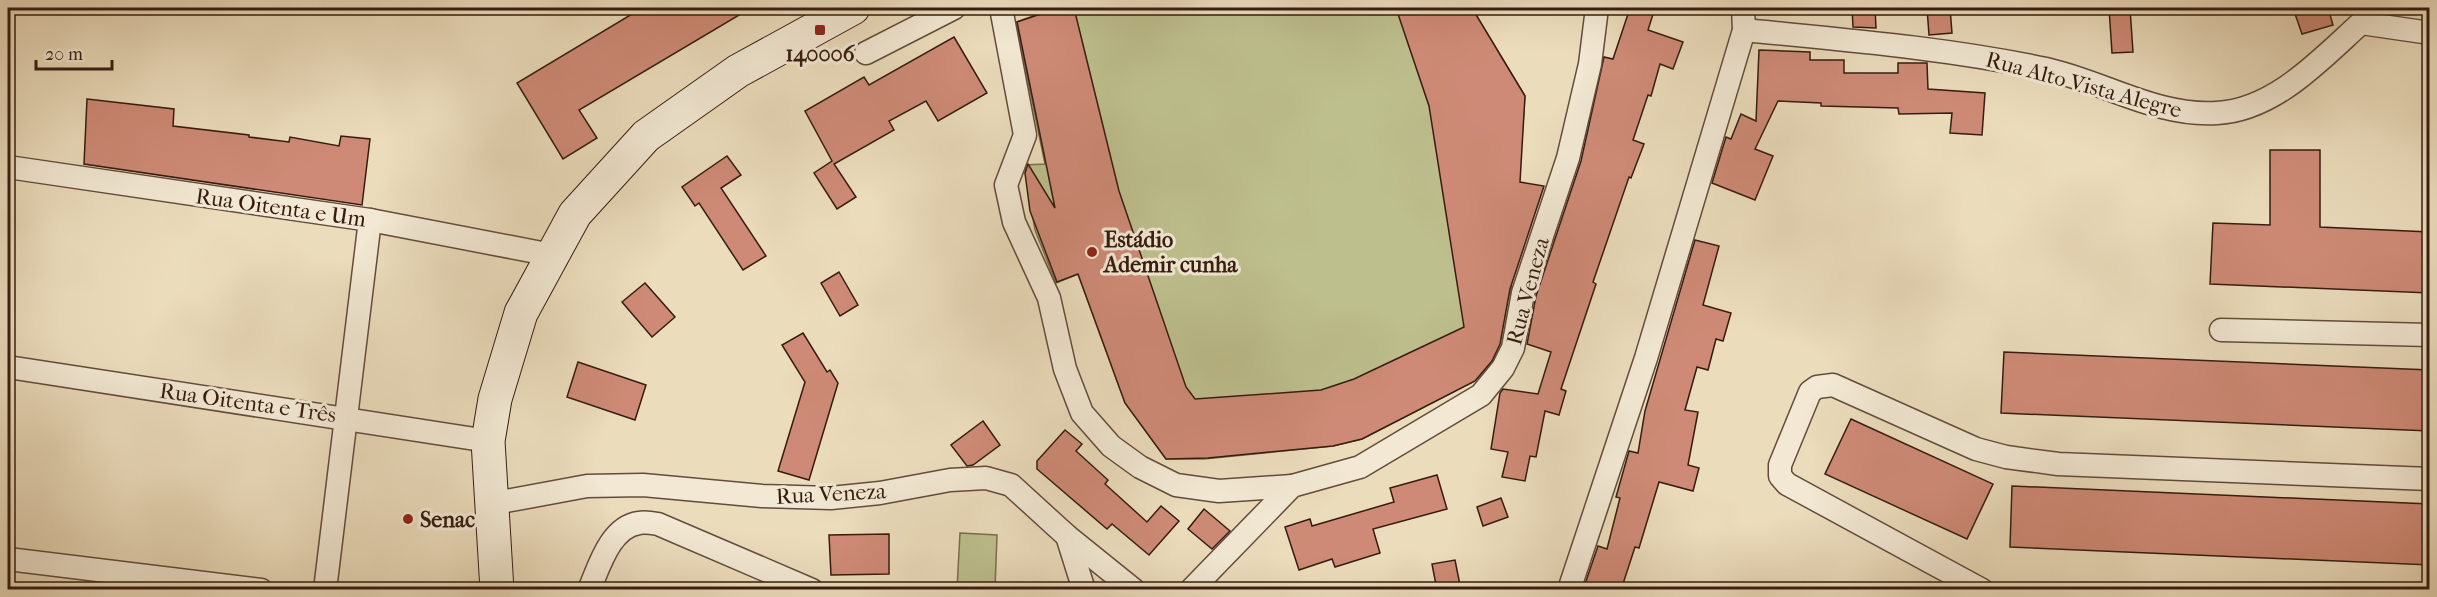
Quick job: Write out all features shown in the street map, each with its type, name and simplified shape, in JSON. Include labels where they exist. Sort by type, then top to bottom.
[{"type":"main road","points":[[497,590],[490,504],[488,441],[495,399],[521,313],[575,214],[646,135],[738,72],[853,8]]},
{"type":"street","points":[[866,53],[952,8]]},
{"type":"street","name":"Rua Veneza","points":[[1001,8],[1025,135],[1006,185],[1014,222],[1049,298],[1065,369],[1082,413],[1111,446],[1140,467],[1176,485],[1219,491],[1292,486],[1360,467],[1481,394],[1503,368],[1513,348],[1523,292],[1568,158],[1590,64],[1597,8]]},
{"type":"street","points":[[1569,590],[1646,358],[1744,30],[1743,8]]},
{"type":"street","points":[[2357,15],[2430,33]]},
{"type":"street","name":"Rua Alto Vista Alegre","points":[[1744,30],[1970,54],[2050,70],[2175,111],[2218,113],[2252,106],[2289,85],[2357,15]]},
{"type":"street","name":"Rua Oitenta e Um","points":[[8,167],[370,220],[552,255]]},
{"type":"street","points":[[325,590],[370,220]]},
{"type":"street","points":[[2221,330],[2430,335]]},
{"type":"street","name":"Rua Oitenta e Três","points":[[8,366],[347,417],[488,441]]},
{"type":"street","points":[[1982,590],[1787,484],[1780,476],[1780,465],[1810,392],[1817,387],[1833,385],[1976,449],[2006,457],[2058,464],[2430,479]]},
{"type":"street","name":"Rua Veneza","points":[[490,504],[587,486],[643,485],[762,496],[831,498],[880,493],[950,480],[986,478],[1011,485],[1067,536],[1134,590]]},
{"type":"street","points":[[1191,590],[1292,486]]},
{"type":"street","points":[[589,590],[609,545],[620,532],[638,523],[658,524],[812,590]]},
{"type":"street","points":[[1067,536],[1084,590]]},
{"type":"street","points":[[8,558],[261,590]]},
{"type":"green space","points":[[1032,8],[1472,8],[1525,96],[1507,346],[1475,381],[1362,439],[1333,446],[1204,459],[1166,459],[1125,403],[1078,274],[1056,283],[1035,230],[1024,165],[1045,164],[1016,22],[1033,16]]},
{"type":"green space","points":[[960,533],[997,535],[995,589],[957,589]]},
{"type":"building","points":[[642,8],[751,8],[579,110],[597,138],[563,159],[517,83]]},
{"type":"building","name":"Estádio Ademir cunha","points":[[1058,8],[1074,8],[1119,191],[1186,387],[1195,399],[1321,390],[1354,379],[1464,327],[1429,106],[1396,8],[1472,8],[1525,96],[1520,182],[1544,186],[1510,289],[1500,344],[1492,361],[1475,381],[1362,439],[1333,446],[1208,458],[1166,459],[1125,403],[1078,274],[1057,282],[1030,211],[1025,173],[1028,164],[1055,208],[1017,22]]},
{"type":"building","points":[[1630,8],[1655,8],[1648,30],[1683,42],[1673,69],[1660,64],[1651,96],[1648,95],[1633,140],[1644,144],[1631,178],[1629,177],[1593,282],[1596,284],[1561,389],[1566,391],[1559,415],[1545,411],[1536,457],[1530,456],[1525,481],[1502,477],[1508,452],[1491,449],[1500,393],[1503,389],[1538,394],[1551,352],[1527,344],[1536,296],[1581,161],[1604,57],[1613,59]]},
{"type":"building","points":[[1852,8],[1875,8],[1876,28],[1853,27]]},
{"type":"building","points":[[1927,8],[1950,8],[1952,33],[1929,35]]},
{"type":"building","points":[[2109,8],[2130,8],[2133,52],[2112,53]]},
{"type":"building","points":[[2293,8],[2328,8],[2333,25],[2302,34]]},
{"type":"building","points":[[954,37],[987,93],[938,121],[926,101],[889,121],[894,130],[834,164],[856,197],[837,209],[814,173],[832,161],[805,111],[864,77],[869,85]]},
{"type":"building","points":[[1759,50],[1810,52],[1810,60],[1844,60],[1844,73],[1898,73],[1898,63],[1927,63],[1928,89],[1985,93],[1982,135],[1950,133],[1952,113],[1899,114],[1898,108],[1821,106],[1821,103],[1778,101],[1755,149],[1773,156],[1755,200],[1712,183],[1726,137],[1731,139],[1741,114],[1756,121]]},
{"type":"building","points":[[87,99],[174,109],[173,126],[249,135],[249,137],[289,142],[290,137],[339,146],[341,136],[370,139],[362,205],[84,164]]},
{"type":"building","points":[[2270,150],[2320,150],[2320,227],[2430,232],[2430,293],[2210,284],[2213,223],[2270,225]]},
{"type":"building","points":[[727,156],[741,175],[721,188],[766,256],[743,270],[699,203],[695,206],[682,187]]},
{"type":"building","points":[[1695,240],[1719,246],[1703,305],[1731,313],[1723,341],[1716,339],[1708,370],[1697,367],[1685,410],[1698,412],[1688,465],[1699,468],[1693,491],[1659,482],[1639,548],[1635,547],[1621,590],[1583,590],[1598,546],[1607,549],[1620,498],[1616,497],[1629,451],[1638,453],[1645,411]]},
{"type":"building","points":[[839,272],[858,305],[840,316],[821,283]]},
{"type":"building","points":[[645,283],[675,317],[652,337],[622,302]]},
{"type":"building","points":[[803,333],[827,372],[830,370],[838,383],[809,480],[778,471],[805,382],[782,345]]},
{"type":"building","points":[[2004,352],[2430,370],[2430,431],[2001,413]]},
{"type":"building","points":[[578,362],[646,385],[635,420],[567,397]]},
{"type":"building","points":[[1851,419],[1993,484],[1967,539],[1825,474]]},
{"type":"building","points":[[983,421],[1000,445],[973,465],[967,466],[951,445]]},
{"type":"building","points":[[1065,430],[1082,444],[1076,451],[1108,480],[1105,484],[1147,522],[1161,506],[1179,521],[1149,555],[1112,524],[1107,529],[1037,469],[1037,461]]},
{"type":"building","points":[[1437,475],[1447,509],[1373,529],[1380,553],[1335,567],[1332,559],[1299,570],[1285,527],[1310,519],[1312,526],[1394,502],[1390,488]]},
{"type":"building","points":[[2012,486],[2430,504],[2430,565],[2010,547]]},
{"type":"building","points":[[1501,498],[1508,517],[1483,526],[1477,507]]},
{"type":"building","points":[[1204,509],[1230,531],[1212,549],[1188,529]]},
{"type":"building","points":[[889,534],[889,574],[831,575],[829,535]]},
{"type":"building","points":[[1455,560],[1461,590],[1437,590],[1432,564]]},
{"type":"place","name":"140006","points":[[820,30]]},
{"type":"place","name":"Estádio Ademir cunha","points":[[1092,252]]},
{"type":"place","name":"Senac","points":[[408,519]]}]
